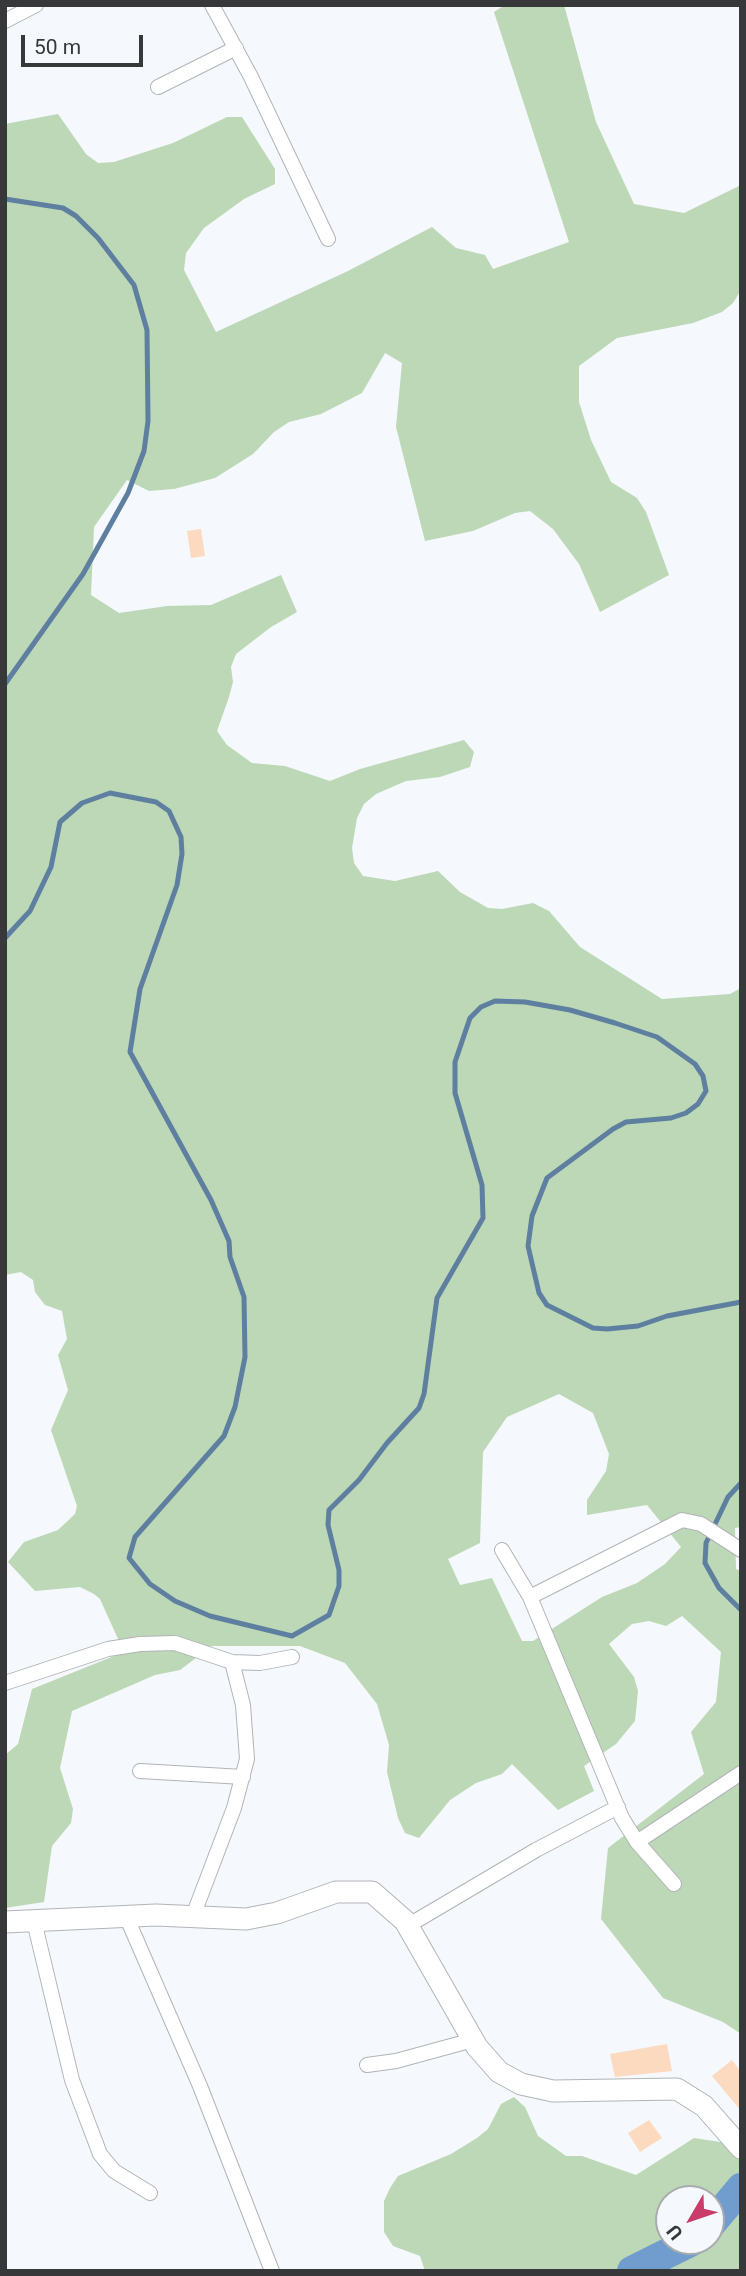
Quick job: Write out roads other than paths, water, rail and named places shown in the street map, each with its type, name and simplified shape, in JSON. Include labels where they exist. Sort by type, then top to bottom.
[{"type":"main road","points":[[5,1922],[126,1916],[246,1919],[277,1913],[336,1892],[372,1892],[390,1904],[408,1926],[473,2040],[499,2072],[521,2084],[578,2092],[659,2087],[677,2089],[696,2098],[741,2148]]},
{"type":"street","points":[[5,21],[36,5]]},
{"type":"street","points":[[212,5],[236,48],[328,239]]},
{"type":"street","points":[[158,87],[236,48]]},
{"type":"street","points":[[530,1597],[667,1525],[682,1520],[701,1524],[741,1550]]},
{"type":"street","points":[[502,1550],[530,1597],[618,1807],[638,1842],[674,1884]]},
{"type":"street","points":[[5,1683],[108,1649],[141,1644],[175,1643],[232,1662],[260,1663],[292,1657]]},
{"type":"street","points":[[193,1916],[243,1777],[247,1733],[232,1662]]},
{"type":"street","points":[[140,1771],[243,1777]]},
{"type":"street","points":[[638,1842],[741,1773]]},
{"type":"street","points":[[408,1926],[536,1850],[618,1807]]},
{"type":"street","points":[[126,1916],[200,2086],[272,2271]]},
{"type":"street","points":[[34,1921],[72,2080],[100,2154],[114,2171],[150,2193]]},
{"type":"street","points":[[367,2065],[397,2061],[473,2040]]},
{"type":"waterway","points":[[5,199],[63,208],[76,216],[98,238],[134,285],[147,330],[148,421],[144,451],[128,493],[83,574],[5,684]]},
{"type":"waterway","points":[[5,938],[30,911],[51,867],[60,822],[82,803],[110,793],[156,802],[169,811],[181,837],[182,854],[177,885],[140,989],[130,1052],[211,1200],[229,1241],[230,1257],[244,1297],[245,1357],[235,1407],[224,1436],[135,1537],[129,1558],[150,1584],[175,1601],[210,1616],[292,1636],[329,1615],[339,1586],[339,1570],[328,1525],[329,1510],[359,1480],[387,1443],[419,1408],[424,1394],[437,1298],[483,1218],[482,1185],[455,1093],[455,1062],[470,1018],[481,1007],[495,1001],[525,1002],[570,1010],[615,1023],[657,1037],[695,1064],[703,1076],[706,1091],[698,1104],[686,1113],[671,1118],[626,1122],[547,1178],[532,1216],[528,1246],[539,1293],[547,1305],[593,1328],[607,1329],[638,1326],[667,1316],[741,1302]]},
{"type":"waterway","points":[[741,1483],[728,1497],[706,1543],[705,1563],[719,1588],[741,1610]]},
{"type":"waterway","points":[[725,2207],[741,2188]]},
{"type":"waterway","points":[[632,2271],[664,2255]]}]
